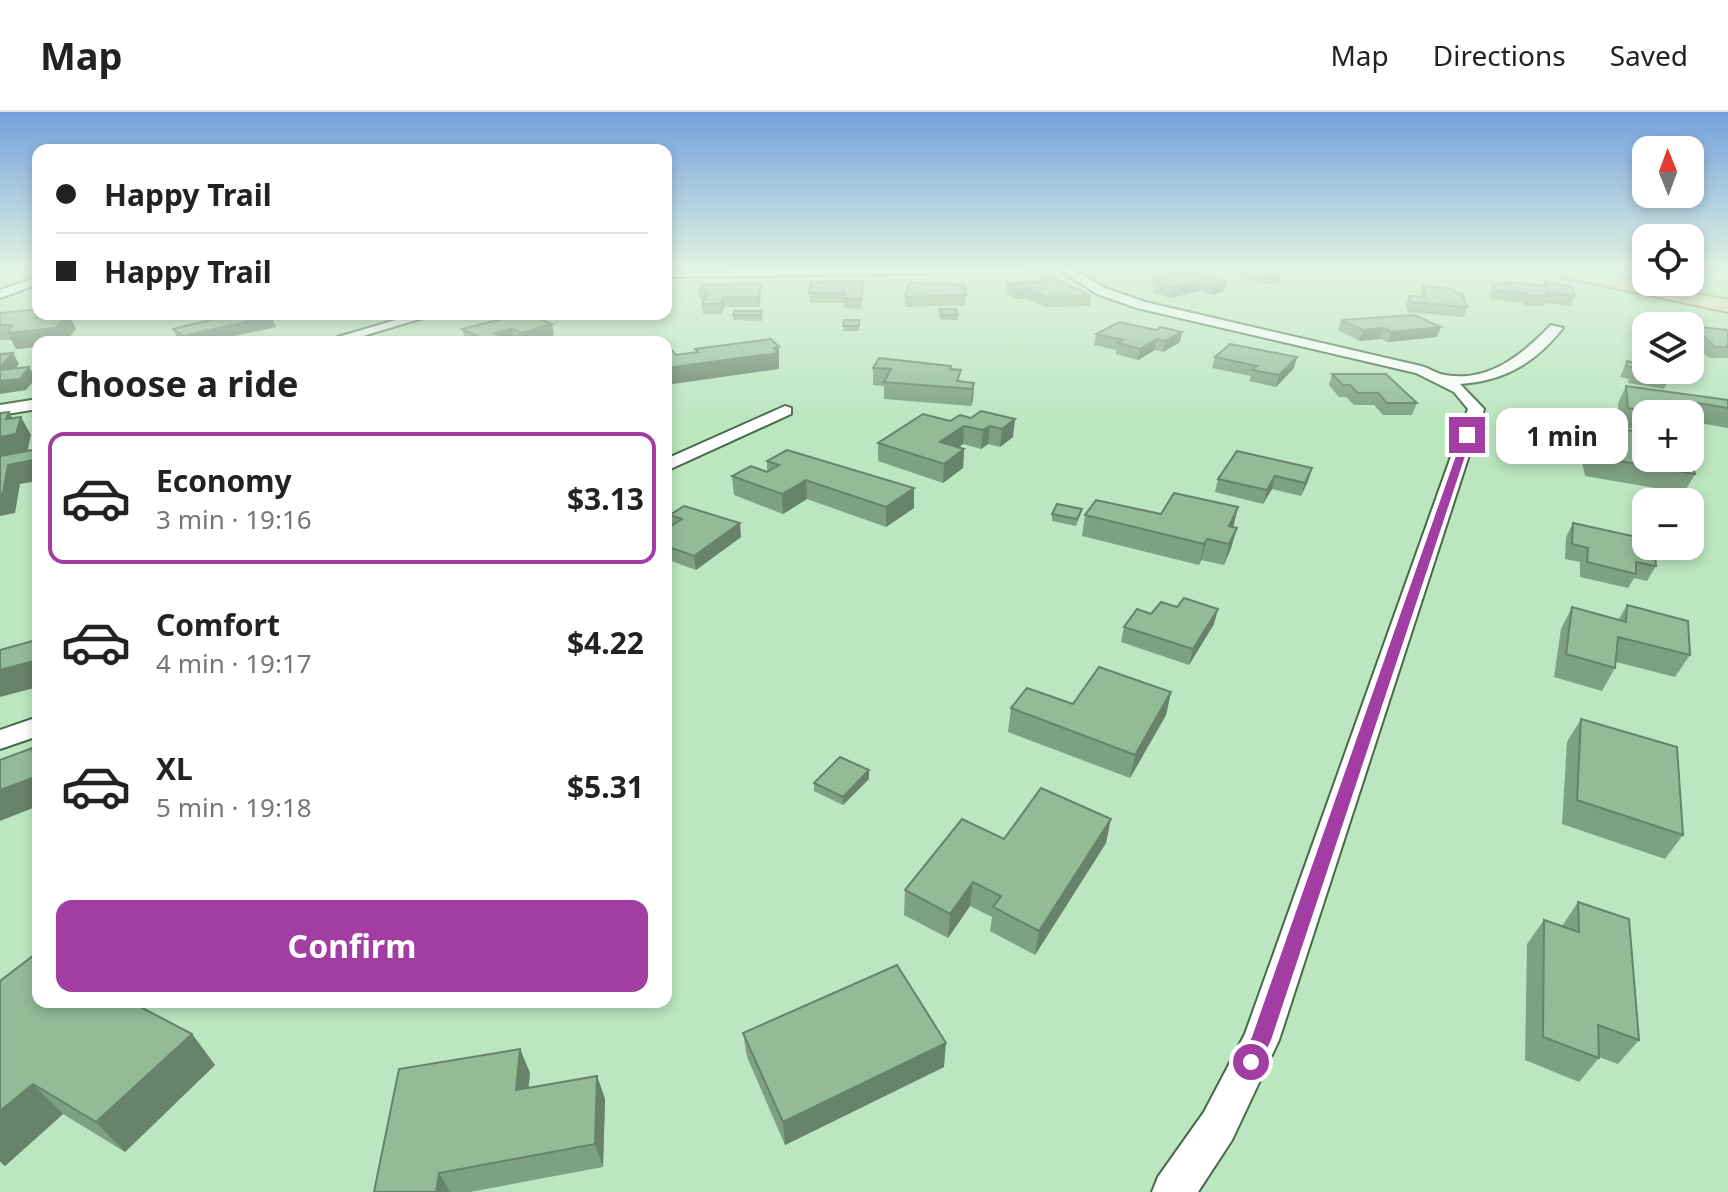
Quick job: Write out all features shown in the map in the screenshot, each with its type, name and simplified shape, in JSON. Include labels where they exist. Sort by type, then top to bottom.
[{"type":"street","points":[[1173,1192],[1218,1126],[1261,1040],[1476,409],[1470,399],[1444,380],[1388,360],[1206,319]]},
{"type":"street","points":[[350,336],[408,320]]},
{"type":"street","points":[[1444,380],[1468,380],[1508,372],[1529,357],[1556,328]]},
{"type":"street","points":[[0,410],[32,405]]},
{"type":"street","points":[[672,463],[785,411]]},
{"type":"street","points":[[0,740],[32,728]]},
{"type":"building","points":[[0,319],[63,320],[56,328],[8,333],[12,325],[0,325]]},
{"type":"building","points":[[1424,319],[1441,327],[1391,332],[1384,328],[1363,330],[1341,320]]},
{"type":"building","points":[[211,320],[254,320],[183,336],[173,329]]},
{"type":"building","points":[[498,320],[542,320],[552,324],[521,333],[512,328],[495,333],[501,336],[477,336],[462,329]]},
{"type":"building","points":[[844,320],[859,320],[859,326],[843,326]]},
{"type":"building","points":[[1119,322],[1182,332],[1165,341],[1157,339],[1140,349],[1118,343],[1123,340],[1096,334]]},
{"type":"building","points":[[1704,327],[1728,330],[1728,347],[1715,347],[1704,337]]},
{"type":"building","points":[[771,339],[779,347],[774,348],[778,353],[672,367],[672,350],[676,355],[698,352],[695,349]]},
{"type":"building","points":[[1230,344],[1297,357],[1279,375],[1252,370],[1257,366],[1215,357]]},
{"type":"building","points":[[13,353],[0,367],[0,354]]},
{"type":"building","points":[[879,358],[951,366],[950,369],[961,370],[957,381],[974,383],[972,389],[884,382],[891,369],[873,368]]},
{"type":"building","points":[[29,367],[20,379],[0,381],[0,370]]},
{"type":"building","points":[[1332,374],[1386,374],[1417,403],[1387,403],[1378,393],[1358,393]]},
{"type":"building","points":[[1626,386],[1728,400],[1728,408],[1704,404],[1704,400],[1632,400],[1632,409],[1628,408]]},
{"type":"building","points":[[981,411],[1015,419],[1002,429],[990,426],[983,430],[964,426],[940,442],[964,449],[944,464],[878,443],[923,414],[950,421],[960,415],[971,418]]},
{"type":"building","points":[[9,412],[6,419],[21,417],[16,434],[0,437],[0,413]]},
{"type":"building","points":[[1620,429],[1632,431],[1632,463],[1595,457],[1591,439],[1583,438],[1581,430],[1623,437]]},
{"type":"building","points":[[32,450],[32,460],[8,465],[3,493],[0,493],[0,456]]},
{"type":"building","points":[[787,450],[914,488],[886,507],[806,480],[782,494],[732,476],[751,466],[767,472],[779,465],[767,461]]},
{"type":"building","points":[[1237,451],[1312,468],[1305,483],[1275,476],[1267,490],[1218,479]]},
{"type":"building","points":[[1174,493],[1238,507],[1229,526],[1237,528],[1229,544],[1207,539],[1204,544],[1085,515],[1096,500],[1161,514]]},
{"type":"building","points":[[1057,504],[1082,509],[1077,519],[1052,514]]},
{"type":"building","points":[[684,506],[740,523],[694,556],[672,548],[672,525],[682,519],[672,514]]},
{"type":"building","points":[[1573,523],[1632,536],[1632,560],[1655,560],[1656,566],[1636,562],[1636,574],[1587,562],[1588,548],[1572,544]]},
{"type":"building","points":[[1184,598],[1218,609],[1193,649],[1124,627],[1137,609],[1151,614],[1161,602],[1177,607]]},
{"type":"building","points":[[1627,605],[1688,621],[1690,655],[1618,637],[1615,668],[1566,654],[1572,607],[1626,622]]},
{"type":"building","points":[[32,641],[32,662],[0,670],[0,650]]},
{"type":"building","points":[[1099,667],[1171,692],[1135,755],[1011,708],[1027,688],[1073,704]]},
{"type":"building","points":[[1581,719],[1677,747],[1683,835],[1577,800]]},
{"type":"building","points":[[32,748],[32,778],[0,790],[0,760]]},
{"type":"building","points":[[840,757],[869,770],[843,797],[814,783]]},
{"type":"building","points":[[1041,788],[1111,819],[1039,931],[993,907],[1001,896],[973,882],[950,914],[905,890],[962,819],[1004,839]]},
{"type":"building","points":[[1578,902],[1629,919],[1639,1040],[1598,1025],[1599,1058],[1543,1037],[1544,920],[1579,932]]},
{"type":"building","points":[[32,957],[32,1008],[142,1008],[192,1034],[96,1122],[33,1084],[0,1111],[0,981]]},
{"type":"building","points":[[897,965],[946,1043],[783,1122],[743,1033]]},
{"type":"building","points":[[520,1049],[516,1090],[597,1076],[595,1144],[439,1173],[436,1192],[374,1192],[399,1069]]},
{"type":"route","points":[[1251,1062],[1467,435]]}]
